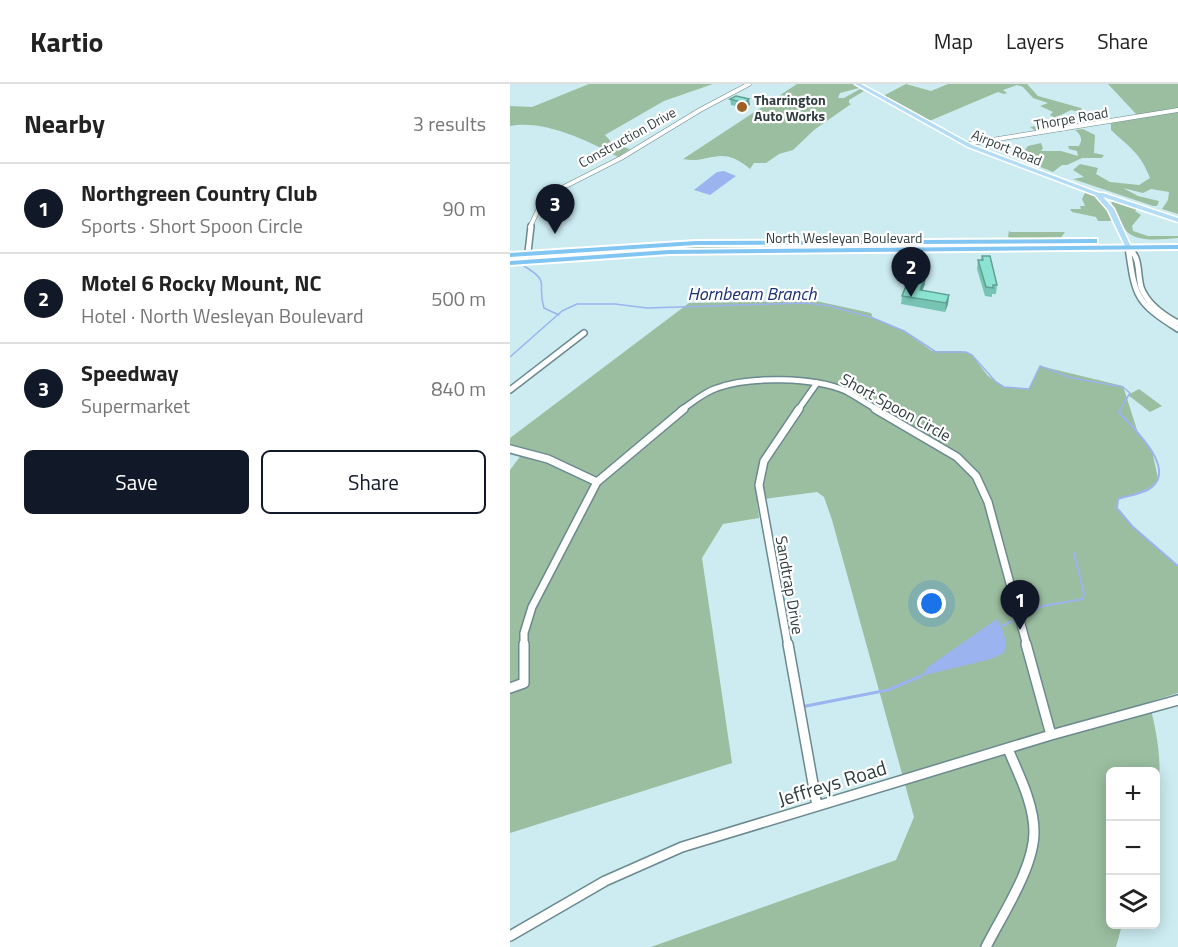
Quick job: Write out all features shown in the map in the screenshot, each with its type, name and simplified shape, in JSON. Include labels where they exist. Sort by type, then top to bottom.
[{"type":"highway","name":"North Wesleyan Boulevard","points":[[660,248],[989,250],[1178,240]]},
{"type":"highway","name":"North Wesleyan Boulevard","points":[[510,255],[527,257],[660,248],[986,241],[1178,247]]},
{"type":"highway","points":[[986,241],[989,250]]},
{"type":"highway","name":"North Wesleyan Boulevard","points":[[510,263],[527,257]]},
{"type":"main road","name":"Airport Road","points":[[857,84],[894,106],[992,156],[1089,189],[1107,202],[1127,244]]},
{"type":"main road","points":[[1089,189],[1178,220]]},
{"type":"street","name":"Construction Drive","points":[[527,257],[532,219],[542,204],[558,190],[617,160],[722,96],[749,84]]},
{"type":"street","name":"Thorpe Road","points":[[967,144],[1178,110]]},
{"type":"street","points":[[1127,244],[1134,251],[1139,263],[1141,284],[1147,298],[1162,313],[1178,323]]},
{"type":"street","points":[[1127,244],[1134,286],[1139,299],[1152,312],[1178,329]]},
{"type":"street","points":[[510,390],[584,333]]},
{"type":"street","name":"Short Spoon Circle","points":[[510,688],[524,683],[523,645],[529,614],[597,482],[679,412],[715,388],[743,382],[817,383],[854,396],[949,452],[964,462],[976,476],[988,502],[1051,735]]},
{"type":"street","name":"Sandtrap Drive","points":[[817,383],[764,461],[759,485],[817,806]]},
{"type":"street","points":[[510,449],[548,459],[597,482]]},
{"type":"street","name":"Jeffreys Road","points":[[510,936],[605,881],[668,852],[1051,735],[1178,700]]},
{"type":"street","points":[[986,947],[1025,866],[1034,835],[1029,807],[1008,749]]},
{"type":"green space","points":[[589,84],[713,84],[664,101],[605,135],[613,144],[630,149],[618,157],[566,133],[537,126],[510,126],[510,106],[532,107]]},
{"type":"green space","points":[[797,84],[853,84],[859,88],[840,93],[838,98],[844,98],[860,89],[864,91],[849,100],[851,104],[814,130],[793,150],[779,154],[766,163],[754,163],[750,169],[731,157],[683,159]]},
{"type":"green space","points":[[906,84],[931,91],[948,84],[1027,84],[1038,96],[1081,108],[1085,113],[1071,110],[1057,117],[1076,124],[1089,118],[1092,121],[1037,132],[1030,127],[1061,122],[1050,115],[1053,112],[1040,106],[1048,103],[1033,98],[1023,87],[1017,85],[1003,90],[1007,93],[998,92],[927,122],[881,97]]},
{"type":"green space","points":[[1108,84],[1178,84],[1178,109],[1137,115]]},
{"type":"green space","points":[[1178,112],[1178,214],[1162,209],[1168,200],[1169,192],[1151,189],[1143,193],[1123,188],[1138,196],[1159,201],[1157,206],[1153,206],[1073,179],[1084,177],[1073,170],[1080,164],[1098,168],[1096,174],[1110,182],[1139,185],[1150,178],[1138,156],[1111,130],[1111,123]]},
{"type":"green space","points":[[1083,129],[1095,135],[1094,153],[1104,155],[1102,158],[1082,158],[1062,165],[1053,172],[1033,164],[1034,153],[1024,151],[1028,146],[1041,143],[1043,148],[1041,151],[1061,151],[1078,156],[1077,151],[1069,149],[1068,146],[1079,146],[1081,137],[1075,130]]},
{"type":"green space","points":[[1089,192],[1103,204],[1112,220],[1098,221],[1096,217],[1072,212],[1070,209],[1081,209],[1080,206],[1085,206],[1082,199],[1085,193]]},
{"type":"green space","points":[[1115,200],[1165,218],[1137,209],[1135,211],[1141,215],[1132,226],[1133,231],[1148,236],[1178,236],[1178,238],[1149,239],[1129,233],[1111,203]]},
{"type":"green space","points":[[1009,230],[1010,232],[1065,232],[1060,239],[1014,239],[1008,237]]},
{"type":"green space","points":[[972,243],[979,246],[974,248],[684,250],[668,248],[685,245]]},
{"type":"green space","points":[[816,301],[871,313],[873,318],[904,331],[932,351],[961,351],[971,354],[988,376],[1004,387],[1029,389],[1040,366],[1123,386],[1138,433],[1152,451],[1158,478],[1146,489],[1118,499],[1117,508],[1132,526],[1178,566],[1178,693],[1149,702],[1157,738],[1159,767],[1106,767],[1106,929],[1121,929],[1116,947],[651,947],[896,860],[914,817],[832,520],[824,497],[817,492],[757,500],[759,518],[723,524],[702,558],[732,763],[510,833],[510,470],[525,450],[510,446],[510,438],[689,303]]},
{"type":"green space","points":[[1139,389],[1162,406],[1150,412],[1128,395]]},
{"type":"water","points":[[724,171],[736,176],[710,195],[694,190],[717,172]]},
{"type":"water","points":[[997,619],[1004,635],[1004,653],[991,659],[921,676],[928,667]]},
{"type":"building","points":[[736,96],[749,99],[744,103],[730,99]]},
{"type":"building","points":[[982,256],[990,256],[997,285],[993,285],[993,288],[986,287],[978,260],[983,260]]},
{"type":"building","points":[[911,273],[926,275],[920,290],[949,295],[946,303],[902,296]]},
{"type":"waterway","name":"Hornbeam Branch","points":[[524,266],[541,280],[544,308],[558,315]]},
{"type":"waterway","name":"Hornbeam Branch","points":[[558,315],[577,304],[615,304],[647,308],[805,303],[830,306],[873,318],[904,331],[936,352],[966,352],[972,355],[996,382],[1004,387],[1029,389],[1040,366],[1072,378],[1123,387],[1130,393],[1120,410]]},
{"type":"waterway","points":[[510,357],[558,315]]},
{"type":"waterway","name":"Hornbeam Branch","points":[[1120,409],[1119,412],[1149,447],[1159,468],[1158,478],[1150,489],[1118,499],[1117,508],[1132,526],[1178,566]]},
{"type":"waterway","points":[[1002,626],[1043,606],[1083,599],[1084,593],[1074,553]]},
{"type":"waterway","points":[[806,706],[888,690],[921,676]]},
{"type":"place","name":"Tharrington Auto Works","points":[[742,107]]},
{"type":"place","name":"Speedway","points":[[555,234]]},
{"type":"place","name":"Motel 6 Rocky Mount, NC","points":[[911,297]]},
{"type":"place","name":"Northgreen Country Club","points":[[1020,630]]}]
